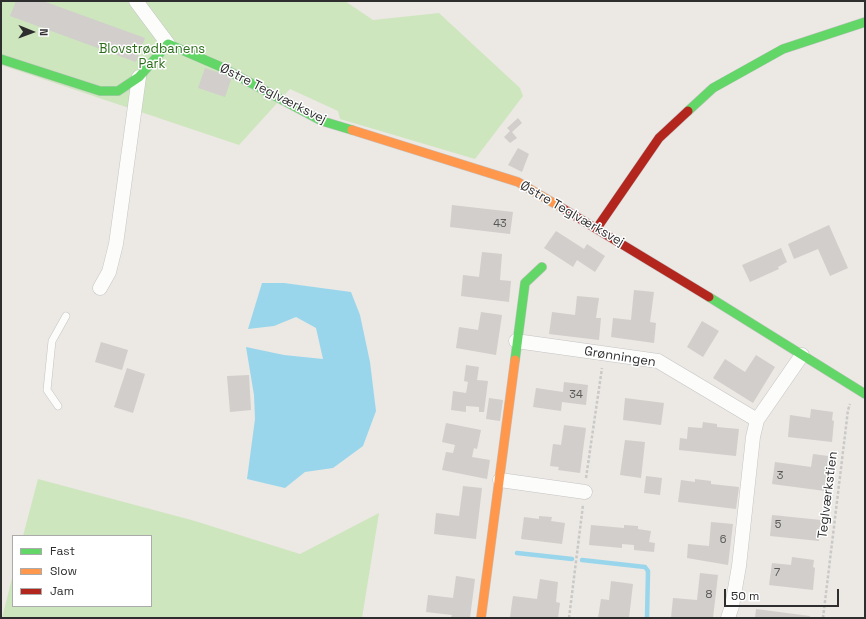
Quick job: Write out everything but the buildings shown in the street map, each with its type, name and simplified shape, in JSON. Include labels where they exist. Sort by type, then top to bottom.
[{"type":"street","points":[[1,59],[100,92],[118,91],[139,77],[168,44],[136,1]]},
{"type":"street","points":[[597,228],[659,138],[713,88],[783,49],[865,22]]},
{"type":"street","name":"Østre Teglværksvej","points":[[168,44],[219,66],[322,121],[518,182],[597,228],[862,392]]},
{"type":"street","points":[[100,288],[109,272],[116,244],[139,77]]},
{"type":"street","points":[[482,618],[516,341],[525,283],[542,267]]},
{"type":"street","name":"Grønningen","points":[[516,341],[658,361],[757,420]]},
{"type":"street","points":[[728,618],[732,606],[739,566],[753,437],[757,420],[802,355]]},
{"type":"street","points":[[500,480],[584,492]]},
{"type":"lane","points":[[58,406],[47,390],[52,341],[66,316]]},
{"type":"path","name":"Teglværkstien","points":[[823,618],[848,410],[862,392]]},
{"type":"green space","name":"Blovstrødbanens Park","points":[[1,1],[345,1],[373,20],[439,13],[520,88],[523,96],[475,159],[340,119],[338,111],[290,89],[239,145],[1,65]]},
{"type":"green space","points":[[38,479],[195,521],[300,554],[379,513],[362,618],[2,618],[12,578],[12,607],[152,607],[152,535],[23,535]]},
{"type":"water","points":[[262,283],[284,283],[351,292],[360,315],[370,362],[376,411],[363,446],[333,468],[305,472],[285,488],[247,479],[255,419],[254,395],[246,347],[284,355],[323,359],[316,328],[296,317],[274,326],[248,329]]},
{"type":"waterway","points":[[517,553],[572,559]]},
{"type":"waterway","points":[[582,560],[645,567],[648,571],[647,618]]},
{"type":"traffic: fast","points":[[688,111],[713,88],[783,49],[865,22]]},
{"type":"traffic: fast","points":[[1,59],[100,91],[118,91],[139,77],[168,44],[219,66],[322,121],[352,130]]},
{"type":"traffic: fast","points":[[515,360],[525,283],[542,267]]},
{"type":"traffic: fast","points":[[709,297],[865,394]]},
{"type":"traffic: slow","points":[[352,130],[518,182],[562,208]]},
{"type":"traffic: slow","points":[[481,618],[515,360]]},
{"type":"traffic: jam","points":[[597,228],[659,138],[688,111]]},
{"type":"traffic: jam","points":[[562,208],[709,297]]}]
